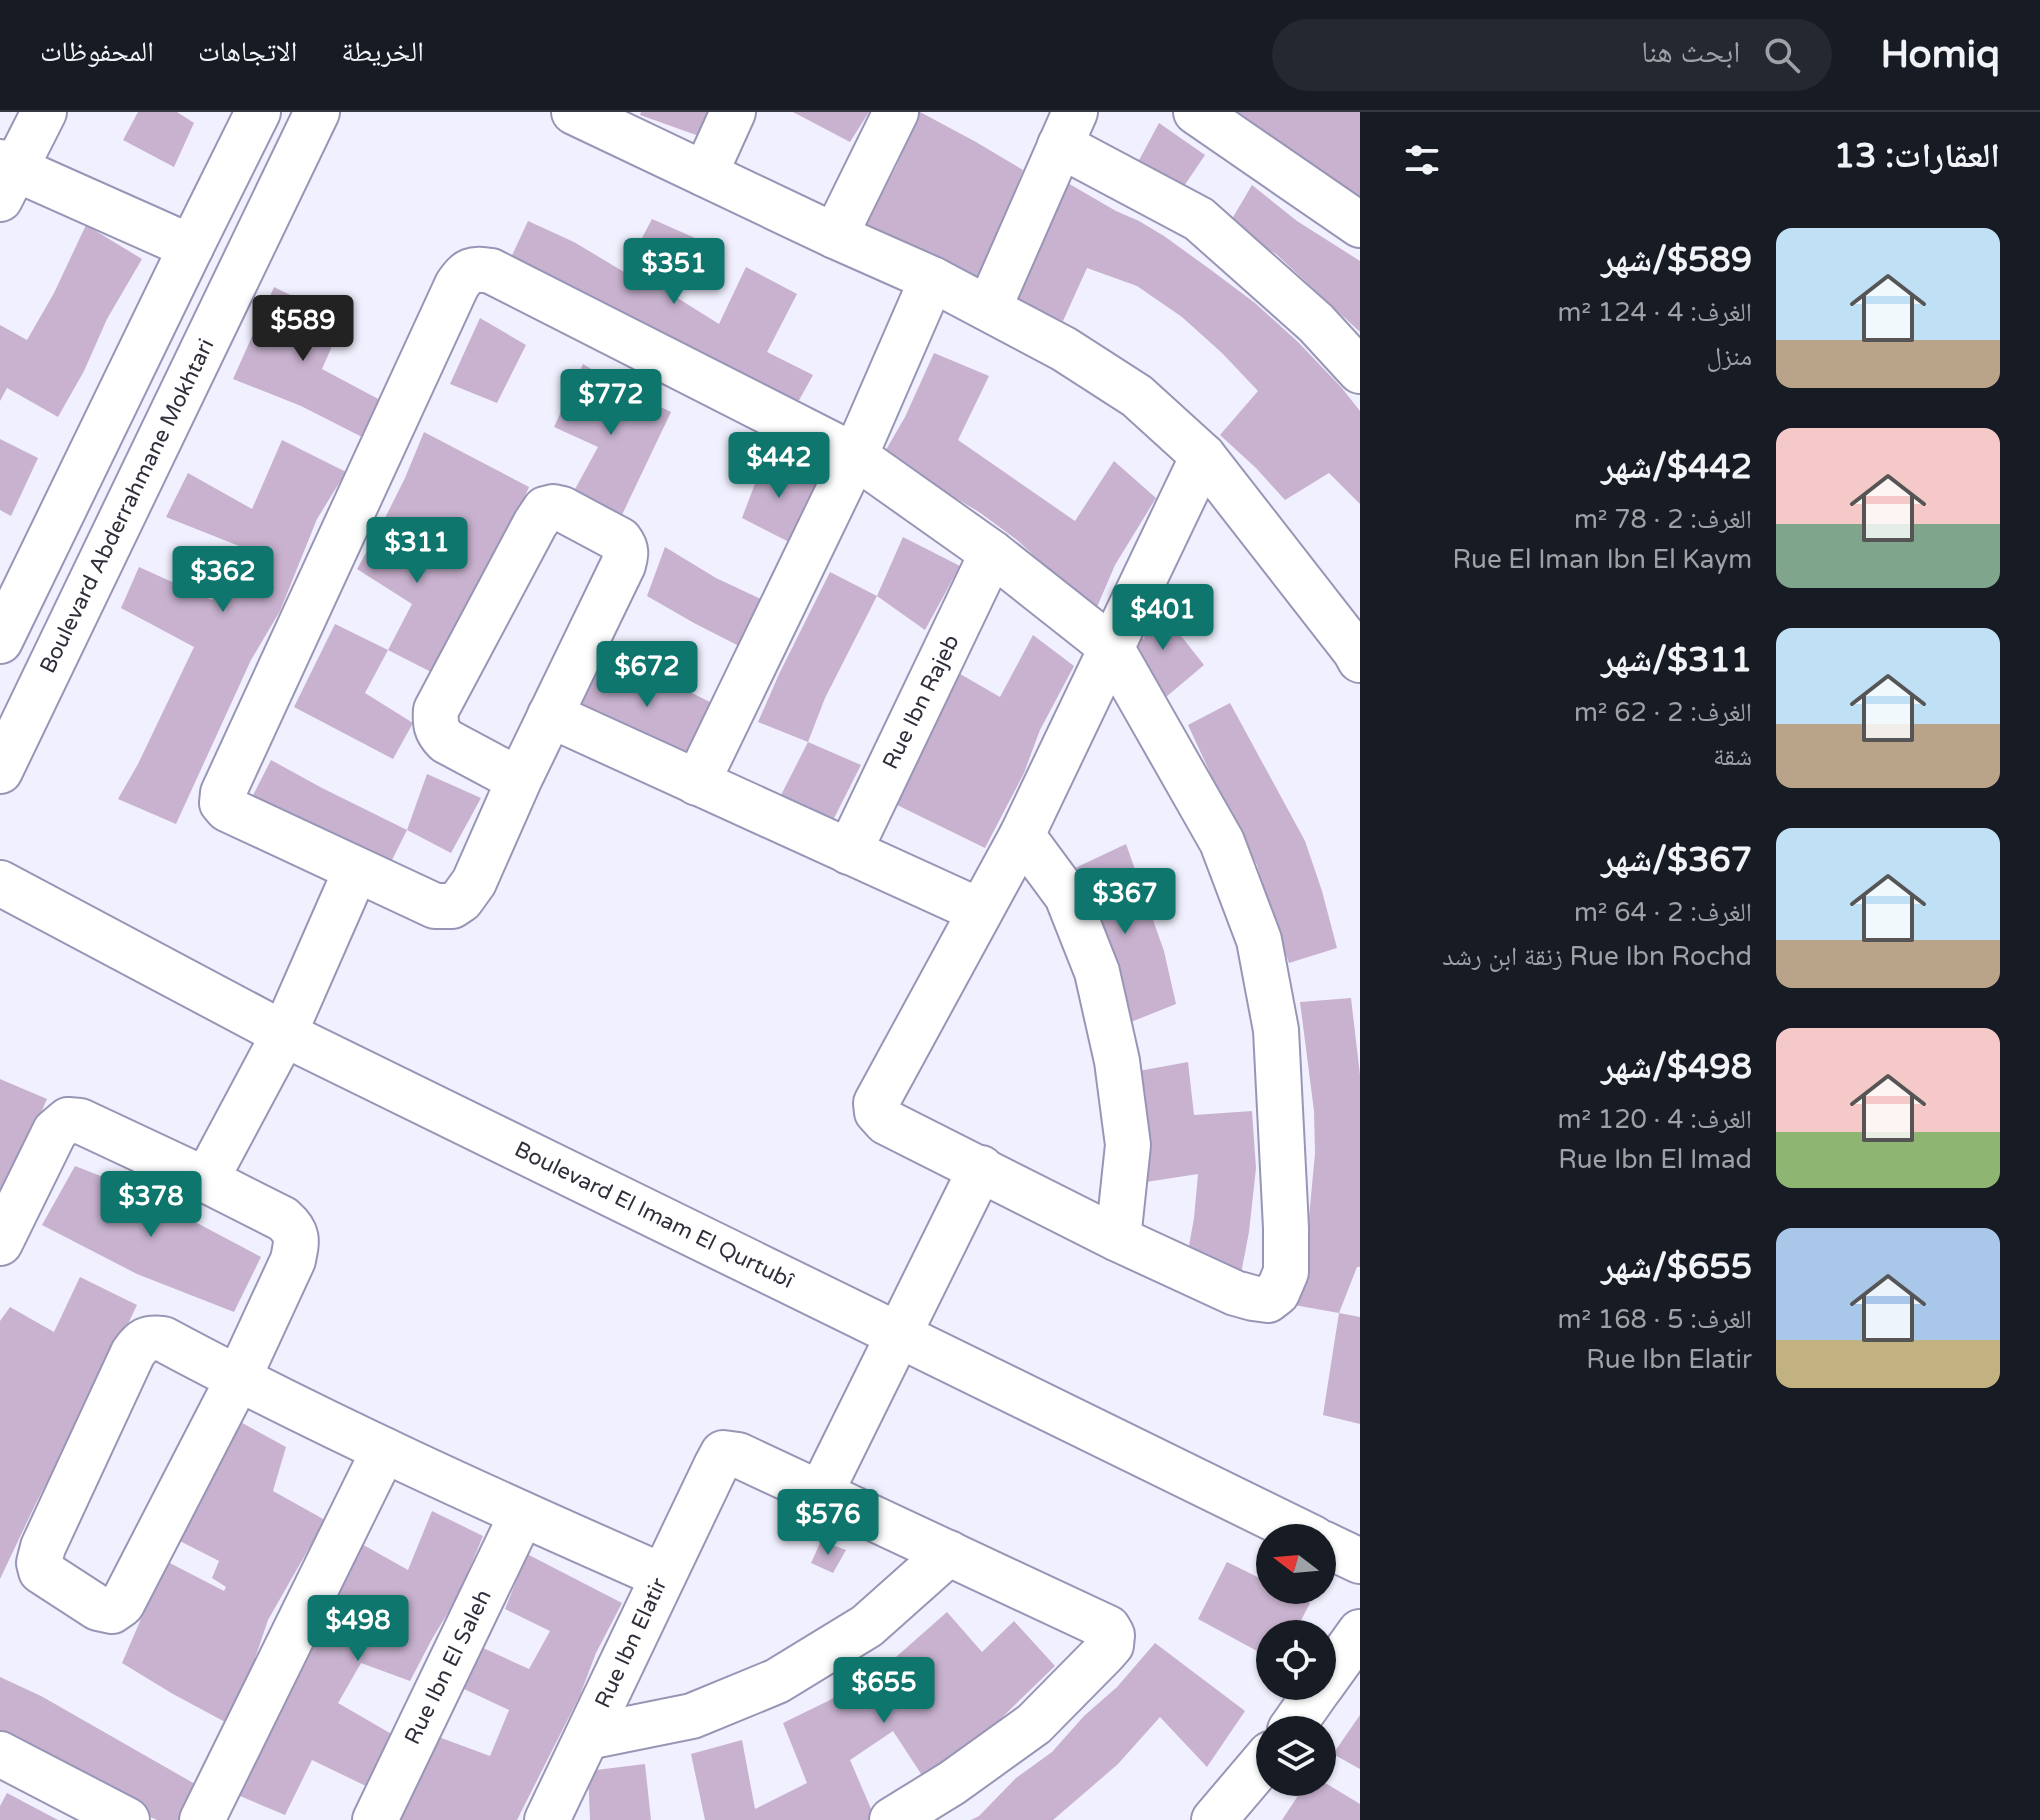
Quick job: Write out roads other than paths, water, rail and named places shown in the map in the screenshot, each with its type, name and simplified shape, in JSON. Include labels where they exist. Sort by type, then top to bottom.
[{"type":"street","points":[[44,112],[5,177],[191,247]]},
{"type":"street","points":[[0,641],[258,112]]},
{"type":"street","name":"Boulevard Abderrahmane Mokhtari","points":[[0,771],[317,112]]},
{"type":"street","points":[[574,112],[932,279],[1064,349],[1137,396],[1203,456],[1358,653]]},
{"type":"street","points":[[705,174],[733,112]]},
{"type":"street","points":[[835,236],[896,112]]},
{"type":"street","points":[[1196,112],[1360,225]]},
{"type":"street","points":[[989,308],[1068,128],[1199,219],[1316,323],[1360,371]]},
{"type":"street","points":[[519,780],[446,741],[438,733],[436,710],[535,524],[545,509],[553,507],[620,540],[626,547],[626,555],[474,882],[461,900],[452,906],[435,906],[227,809],[222,803],[223,793],[457,285],[465,273],[477,269],[491,271],[855,456],[992,553],[1111,647],[1222,842],[1259,940],[1276,1030],[1286,1228],[1286,1272],[1277,1293],[1268,1300],[1235,1293],[1118,1239],[886,1122],[877,1112],[876,1103],[1022,835],[1111,647],[1203,456]]},
{"type":"street","points":[[697,783],[855,456],[932,279]]},
{"type":"street","name":"Rue Ibn Rajeb","points":[[849,852],[992,553]]},
{"type":"street","points":[[550,715],[980,911]]},
{"type":"street","points":[[1022,835],[1067,896],[1097,972],[1117,1061],[1128,1145],[1118,1239]]},
{"type":"street","points":[[206,1180],[284,1034],[356,870]]},
{"type":"street","name":"Boulevard El Imam El Qurtubî","points":[[0,883],[284,1034],[1284,1524]]},
{"type":"street","points":[[0,1243],[55,1131],[68,1120],[80,1121],[283,1219],[293,1228],[297,1241],[293,1260],[238,1379],[122,1604],[112,1611],[98,1608],[41,1571],[39,1563],[43,1547],[133,1353],[149,1337],[163,1339],[238,1379],[384,1450],[662,1576]]},
{"type":"street","points":[[892,1820],[952,1783],[1034,1724],[1111,1645],[1112,1635],[1108,1628],[821,1492],[981,1168]]},
{"type":"street","points":[[202,1820],[384,1450]]},
{"type":"street","name":"Rue Ibn Elatir","points":[[547,1820],[723,1453],[738,1455],[821,1492]]},
{"type":"street","name":"Rue Ibn El Saleh","points":[[375,1820],[522,1514]]},
{"type":"street","points":[[1336,1550],[1360,1561]]},
{"type":"street","points":[[588,1737],[692,1716],[777,1681],[867,1626],[949,1553]]},
{"type":"street","points":[[1336,1666],[1360,1632]]},
{"type":"street","points":[[0,1754],[127,1820]]},
{"type":"street","points":[[1214,1820],[1256,1770]]}]
